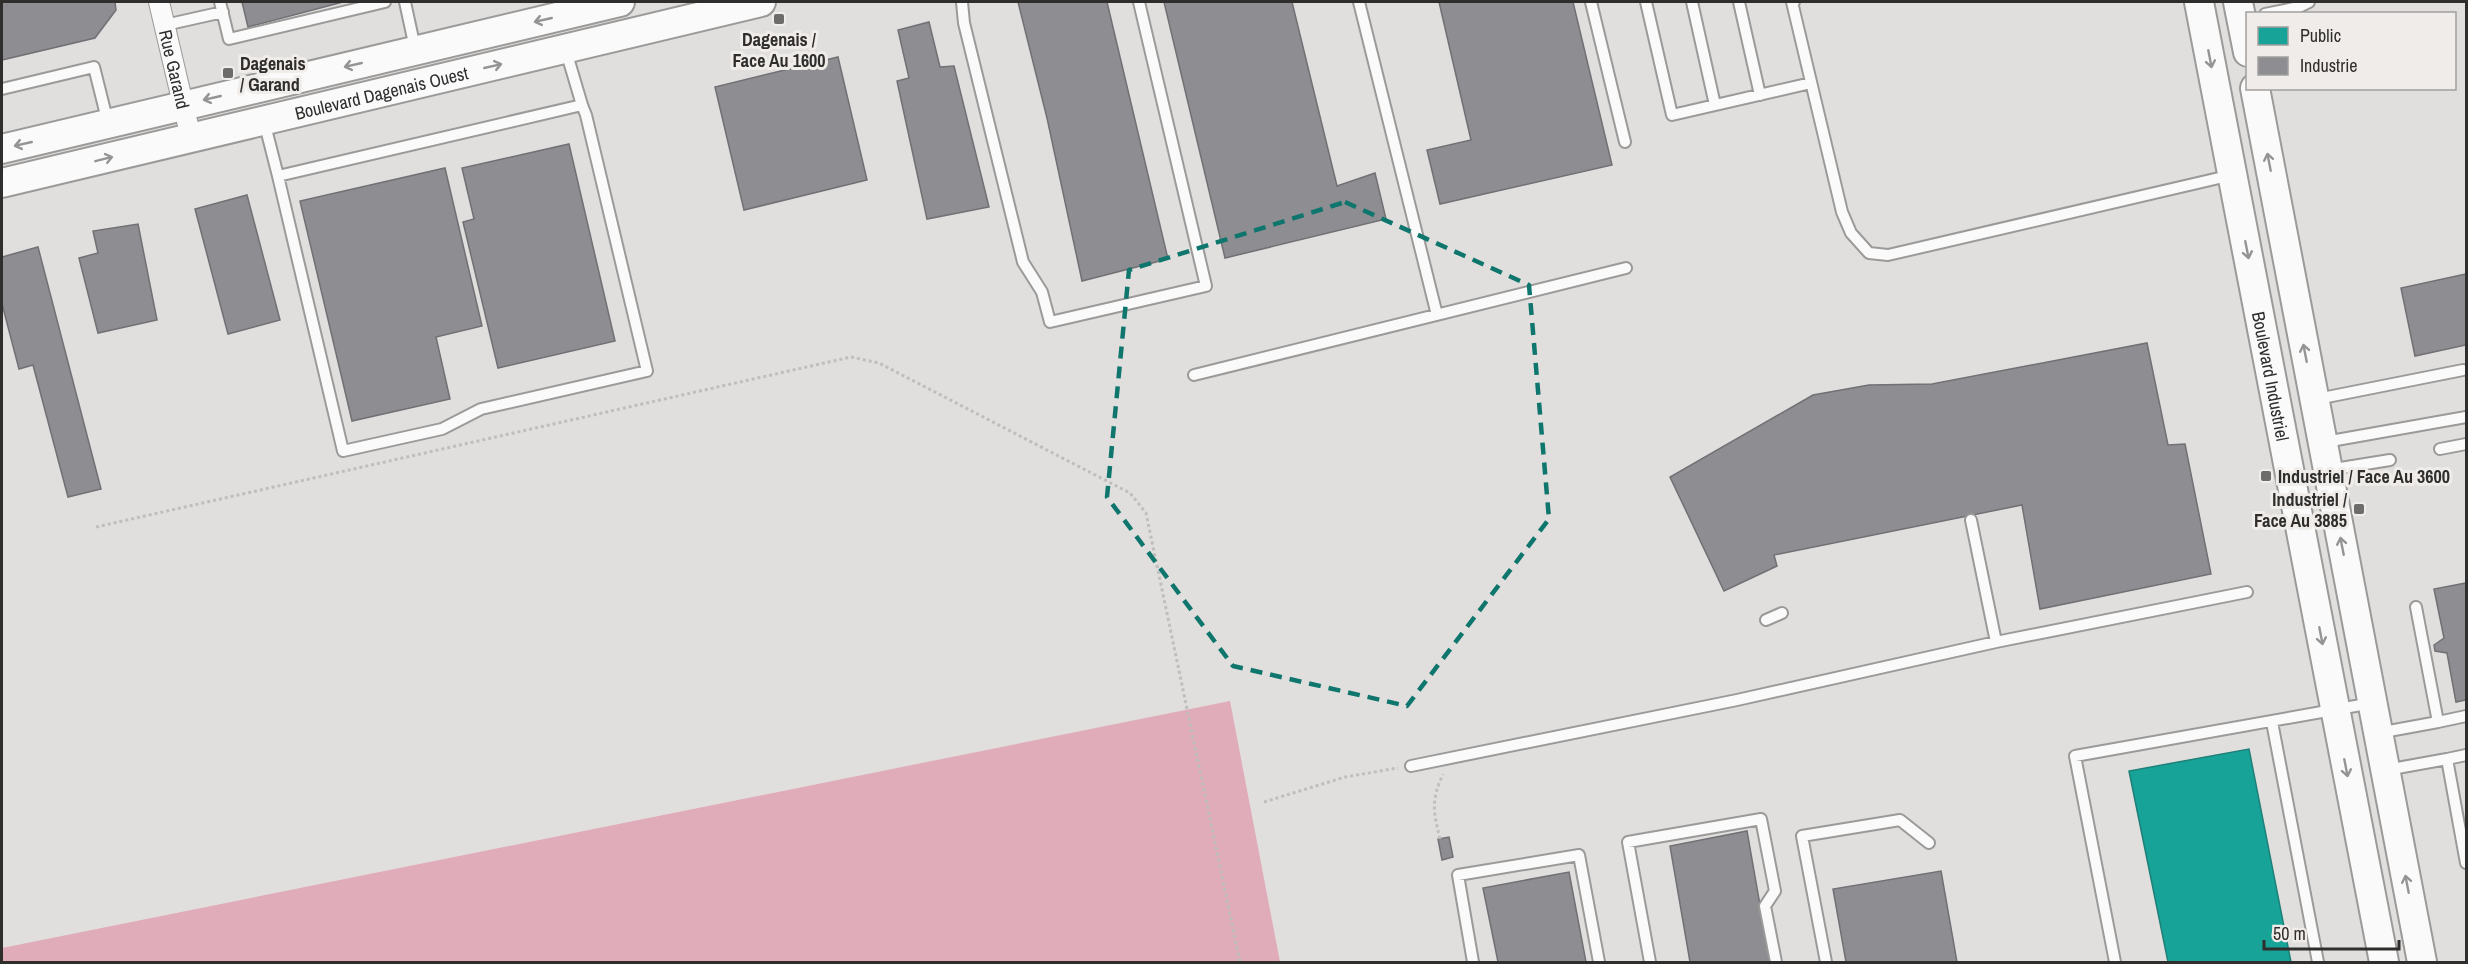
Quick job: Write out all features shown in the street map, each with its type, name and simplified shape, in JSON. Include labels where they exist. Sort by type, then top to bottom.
[{"type":"street","name":"Rue Garand","points":[[159,2],[191,138]]},
{"type":"street","name":"Boulevard Dagenais Ouest","points":[[2,183],[761,2]]},
{"type":"street","name":"Boulevard Industriel","points":[[2199,2],[2384,963]]},
{"type":"street","name":"Boulevard Dagenais Ouest","points":[[2,149],[598,4]]},
{"type":"street","points":[[2254,90],[2422,963]]},
{"type":"lane","points":[[165,25],[222,7],[229,39],[385,2]]},
{"type":"lane","points":[[405,2],[415,50]]},
{"type":"lane","points":[[962,2],[964,23],[1023,262],[1042,292],[1050,322],[1206,286],[1139,2]]},
{"type":"lane","points":[[1359,2],[1437,315]]},
{"type":"lane","points":[[1591,2],[1625,142]]},
{"type":"lane","points":[[1646,2],[1672,115],[1811,83]]},
{"type":"lane","points":[[1692,2],[1715,105]]},
{"type":"lane","points":[[1739,2],[1760,95]]},
{"type":"lane","points":[[1793,2],[1838,197],[1847,224],[1864,249],[1874,255],[1888,255],[2233,175]]},
{"type":"lane","points":[[2248,12],[2302,3]]},
{"type":"lane","points":[[264,121],[343,451],[442,429],[481,409],[647,371],[586,115],[565,49]]},
{"type":"lane","points":[[2,89],[94,67],[108,123]]},
{"type":"lane","points":[[278,176],[582,105]]},
{"type":"lane","points":[[1194,375],[1626,268]]},
{"type":"lane","points":[[2314,400],[2463,370]]},
{"type":"lane","points":[[2325,456],[2466,417]]},
{"type":"lane","points":[[2440,449],[2466,444]]},
{"type":"lane","points":[[2325,456],[2391,460]]},
{"type":"lane","points":[[1971,520],[1996,642]]},
{"type":"lane","points":[[1411,766],[1737,699],[1996,642],[2247,592]]},
{"type":"lane","points":[[2416,607],[2438,722]]},
{"type":"lane","points":[[1766,621],[1782,613]]},
{"type":"lane","points":[[2115,963],[2075,756],[2372,704]]},
{"type":"lane","points":[[2378,733],[2466,716]]},
{"type":"lane","points":[[2272,722],[2318,963]]},
{"type":"lane","points":[[2385,770],[2466,755]]},
{"type":"lane","points":[[2447,759],[2466,863]]},
{"type":"lane","points":[[1650,963],[1628,842],[1761,819],[1775,891],[1765,906],[1776,963]]},
{"type":"lane","points":[[1826,963],[1802,836],[1900,820],[1929,843]]},
{"type":"lane","points":[[1473,963],[1458,875],[1579,855],[1599,963]]},
{"type":"path","points":[[96,527],[850,357],[879,363],[1130,493],[1146,513],[1240,963]]},
{"type":"path","points":[[1440,839],[1434,812],[1435,793],[1449,757]]},
{"type":"path","points":[[1264,801],[1345,777],[1411,766]]},
{"type":"highlighted area","points":[[1345,202],[1529,285],[1549,519],[1407,706],[1233,666],[1107,497],[1129,270]]},
{"type":"shaded area","points":[[1230,701],[1280,962],[2,962],[2,948]]},
{"type":"building: Public","points":[[2249,749],[2291,962],[2168,962],[2129,771]]},
{"type":"building: Industrie","points":[[2,2],[115,2],[116,10],[95,38],[2,60]]},
{"type":"building: Industrie","points":[[242,2],[343,2],[248,27]]},
{"type":"building: Industrie","points":[[1018,2],[1107,2],[1168,259],[1082,281],[1047,118]]},
{"type":"building: Industrie","points":[[1164,2],[1292,2],[1337,186],[1375,173],[1386,219],[1225,258]]},
{"type":"building: Industrie","points":[[1439,2],[1573,2],[1612,165],[1440,204],[1427,150],[1471,140]]},
{"type":"building: Industrie","points":[[929,22],[940,67],[954,66],[989,207],[927,219],[897,81],[909,78],[898,30]]},
{"type":"building: Industrie","points":[[838,57],[867,180],[744,210],[715,87]]},
{"type":"building: Industrie","points":[[569,144],[615,341],[498,368],[463,222],[474,219],[462,168]]},
{"type":"building: Industrie","points":[[445,168],[482,326],[436,337],[450,399],[352,421],[300,201]]},
{"type":"building: Industrie","points":[[247,195],[280,320],[228,334],[195,209]]},
{"type":"building: Industrie","points":[[138,224],[157,320],[98,333],[79,258],[98,253],[93,231]]},
{"type":"building: Industrie","points":[[38,247],[101,489],[68,497],[33,365],[19,369],[2,304],[2,257]]},
{"type":"building: Industrie","points":[[2466,274],[2466,345],[2415,356],[2401,288]]},
{"type":"building: Industrie","points":[[2147,343],[2168,445],[2185,444],[2211,574],[2040,609],[2022,505],[1774,555],[1777,566],[1724,591],[1670,477],[1813,395],[1869,385],[1932,384]]},
{"type":"building: Industrie","points":[[2466,583],[2466,700],[2456,702],[2447,653],[2435,651],[2434,645],[2444,638],[2434,589]]},
{"type":"building: Industrie","points":[[1747,831],[1770,962],[1690,962],[1670,846]]},
{"type":"building: Industrie","points":[[1449,837],[1453,857],[1442,860],[1438,839]]},
{"type":"building: Industrie","points":[[1941,871],[1957,962],[1846,962],[1833,889]]},
{"type":"building: Industrie","points":[[1569,872],[1586,962],[1498,962],[1483,888]]},
{"type":"place","name":"Dagenais / Face Au 1600","points":[[779,19]]},
{"type":"place","name":"Dagenais / Garand","points":[[228,73]]},
{"type":"place","name":"Industriel / Face Au 3600","points":[[2266,476]]},
{"type":"place","name":"Industriel / Face Au 3885","points":[[2359,509]]}]
